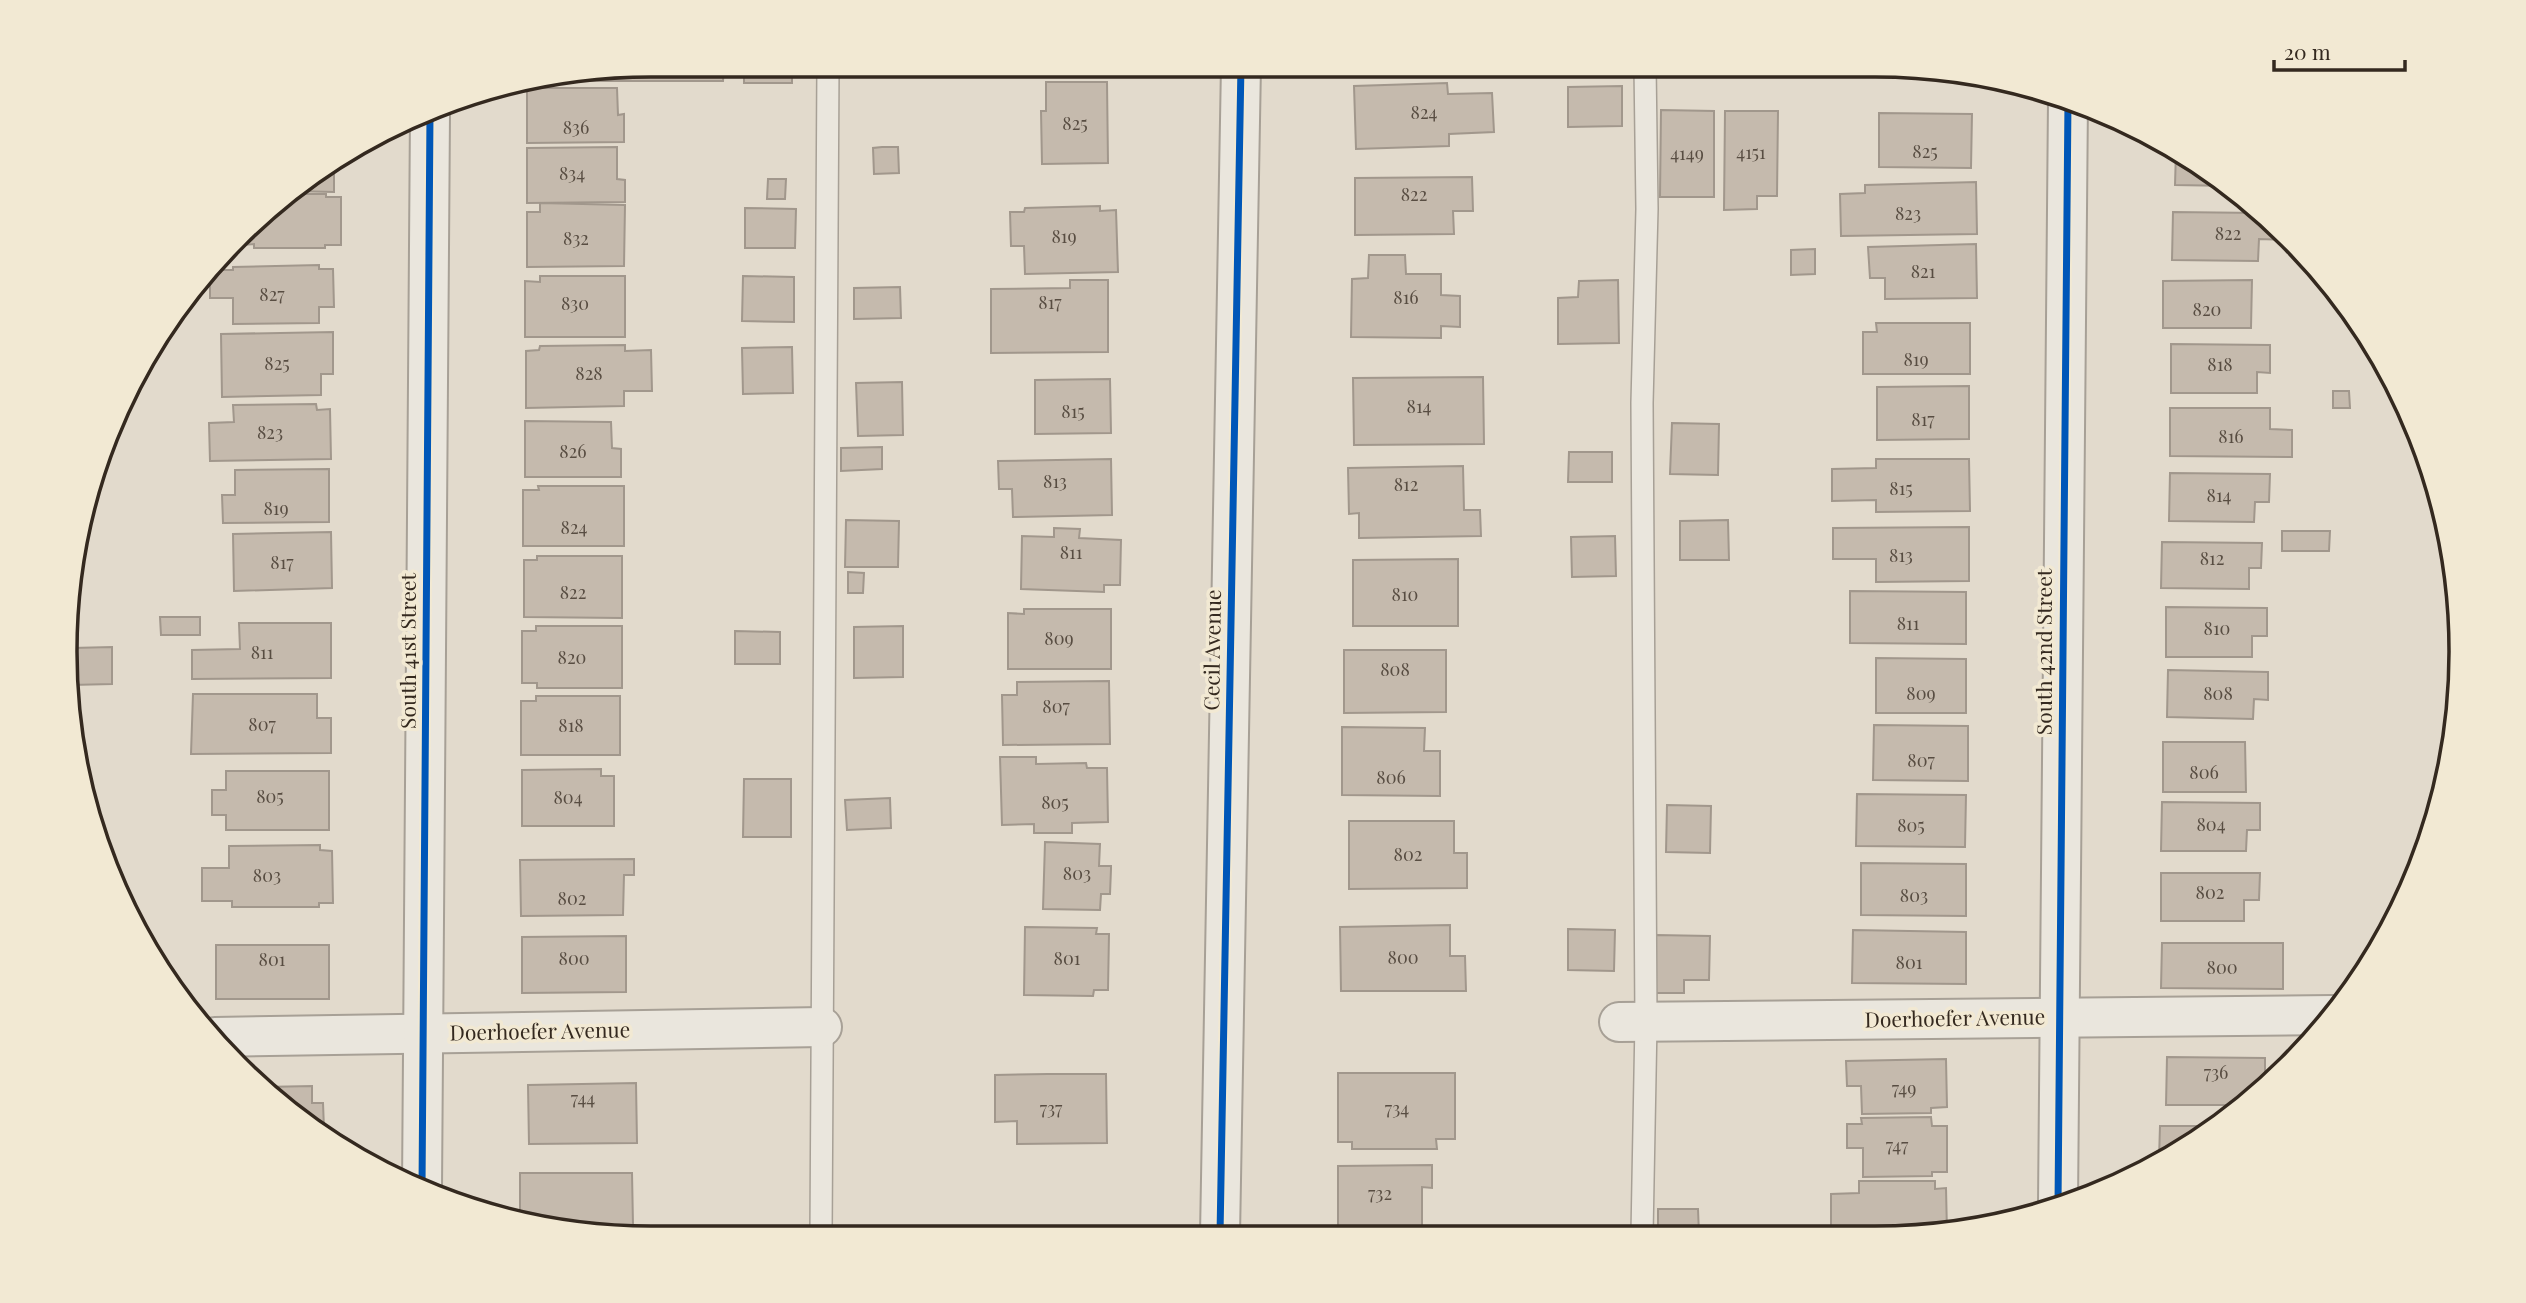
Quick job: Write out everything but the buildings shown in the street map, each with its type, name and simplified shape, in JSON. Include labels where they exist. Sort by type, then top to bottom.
[{"type":"street","name":"Cecil Avenue","points":[[1220,1226],[1241,77]]},
{"type":"street","name":"South 42nd Street","points":[[2059,1196],[2068,111]]},
{"type":"street","name":"South 41st Street","points":[[422,1178],[430,122]]},
{"type":"street","name":"Doerhoefer Avenue","points":[[1633,1022],[2317,1016]]},
{"type":"street","name":"Doerhoefer Avenue","points":[[226,1037],[822,1027]]},
{"type":"lane","points":[[821,1226],[828,77]]},
{"type":"lane","points":[[1642,1226],[1633,1022],[1647,209],[1645,77]]},
{"type":"cycle path","points":[[1220,1226],[1241,77]]},
{"type":"cycle path","points":[[2058,1196],[2068,111]]},
{"type":"cycle path","points":[[422,1178],[430,122]]}]
